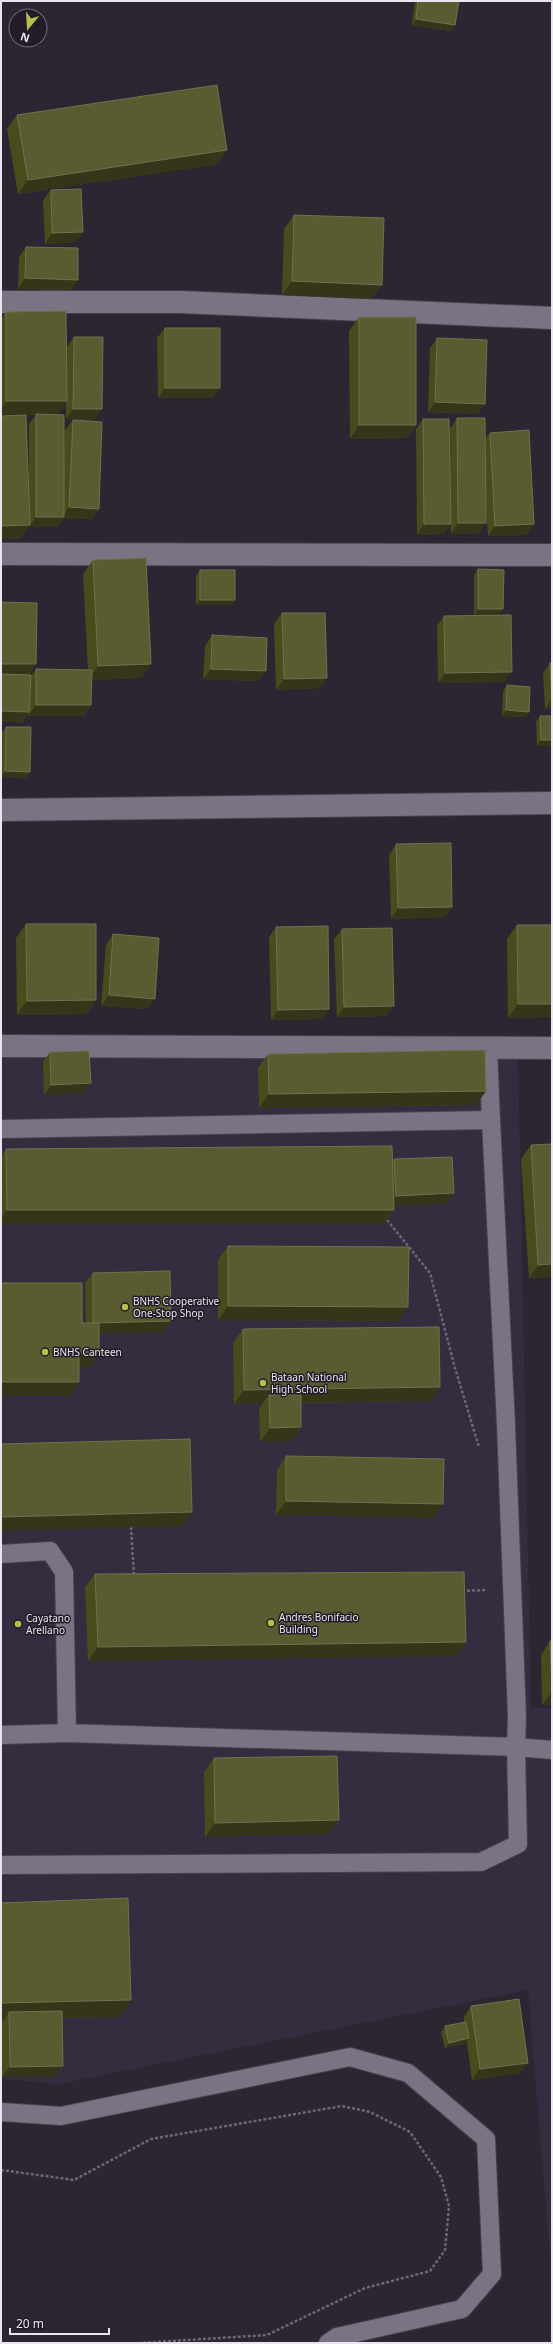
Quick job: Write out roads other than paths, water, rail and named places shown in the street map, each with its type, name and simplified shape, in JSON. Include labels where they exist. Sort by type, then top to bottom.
[{"type":"street","points":[[1,302],[180,302],[552,318]]},
{"type":"street","points":[[1,554],[552,555]]},
{"type":"street","points":[[1,810],[552,803]]},
{"type":"street","points":[[1,1046],[552,1048]]},
{"type":"lane","points":[[1,1865],[481,1862],[518,1844],[516,1747],[517,1717],[506,1426],[488,1047]]},
{"type":"lane","points":[[1,1129],[491,1120]]},
{"type":"lane","points":[[1,1554],[50,1551],[64,1572],[67,1733]]},
{"type":"lane","points":[[1,1735],[67,1733],[516,1747],[552,1750]]},
{"type":"lane","points":[[1,2112],[61,2116],[350,2057],[408,2073],[486,2139],[492,2274],[462,2309],[337,2337],[328,2343]]},
{"type":"place","name":"BNHS Cooperative One-Stop Shop","points":[[125,1307]]},
{"type":"place","name":"BNHS Canteen","points":[[45,1352]]},
{"type":"place","name":"Bataan National High School","points":[[263,1383]]},
{"type":"place","name":"Andres Bonifacio Building","points":[[271,1623]]},
{"type":"place","name":"Cayatano Arellano","points":[[18,1624]]}]
